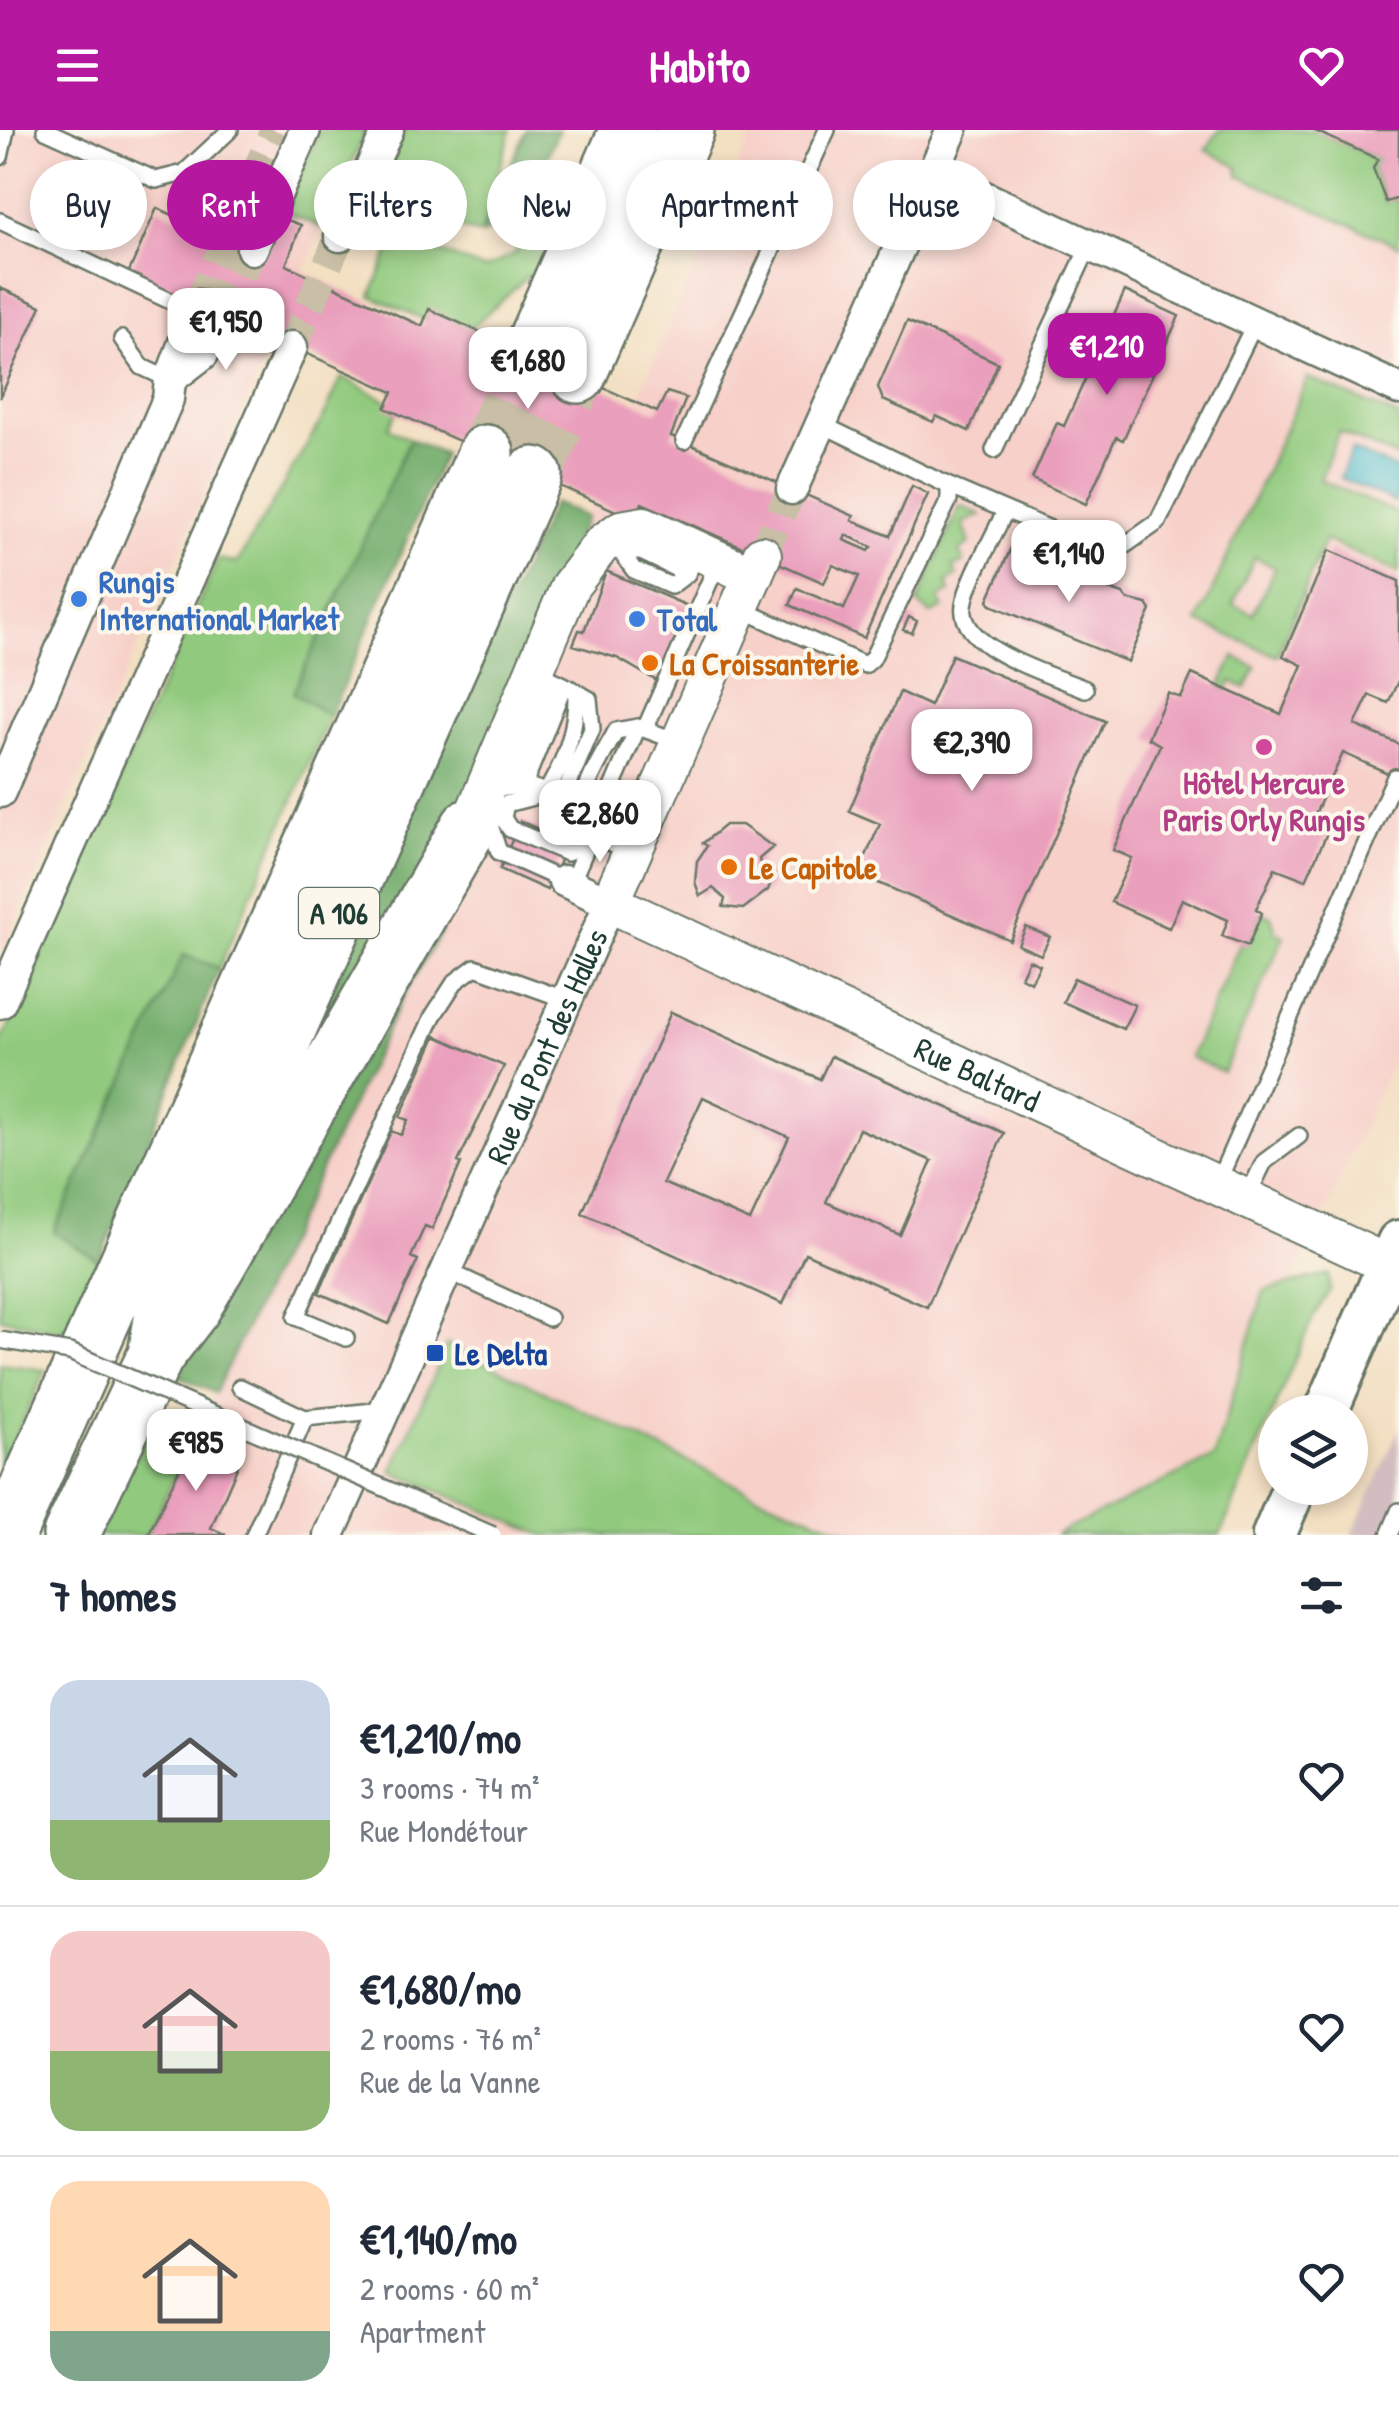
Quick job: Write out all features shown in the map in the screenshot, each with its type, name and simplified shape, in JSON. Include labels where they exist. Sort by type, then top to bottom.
[{"type":"highway","points":[[628,130],[554,364],[686,130]]},
{"type":"highway","name":"A 106","points":[[7,1535],[510,464],[164,1308],[156,1355],[70,1535]]},
{"type":"highway","points":[[156,1355],[193,1307],[491,802]]},
{"type":"main road","points":[[1333,1395],[1394,1253]]},
{"type":"main road","points":[[1274,1535],[1287,1505]]},
{"type":"street","points":[[291,160],[304,130]]},
{"type":"street","points":[[374,160],[388,130]]},
{"type":"street","points":[[939,160],[952,130]]},
{"type":"street","points":[[995,202],[1399,389]]},
{"type":"street","points":[[792,488],[899,250]]},
{"type":"street","points":[[0,792],[168,400],[156,374],[208,314]]},
{"type":"street","points":[[0,1002],[292,347]]},
{"type":"street","points":[[491,802],[557,681],[570,586],[628,534],[727,571]]},
{"type":"street","name":"Rue du Pont des Halles","points":[[329,1535],[681,742],[727,571]]},
{"type":"street","name":"Rue Baltard","points":[[564,881],[1231,1192],[1394,1253]]},
{"type":"lane","points":[[0,157],[6,130]]},
{"type":"lane","points":[[45,130],[156,180],[184,174],[230,130]]},
{"type":"lane","points":[[684,441],[827,130]]},
{"type":"lane","points":[[0,221],[208,314]]},
{"type":"lane","points":[[994,450],[1089,246]]},
{"type":"lane","points":[[821,424],[949,486],[1110,555],[1158,522],[1254,323]]},
{"type":"lane","points":[[122,339],[156,374]]},
{"type":"lane","points":[[491,802],[490,825],[500,852],[564,881],[576,872],[641,728],[727,571],[865,666],[872,659],[950,500],[949,486]]},
{"type":"lane","points":[[1005,511],[964,606],[968,628],[983,645],[1084,689]]},
{"type":"lane","points":[[491,802],[524,785],[557,681],[588,699],[592,729],[563,797],[524,785]]},
{"type":"lane","points":[[641,728],[681,742]]},
{"type":"lane","points":[[1231,1192],[1395,776]]},
{"type":"lane","points":[[491,802],[545,794]]},
{"type":"lane","points":[[491,802],[510,829],[567,854],[589,838]]},
{"type":"lane","points":[[589,838],[633,852]]},
{"type":"lane","points":[[346,1338],[296,1317],[433,1016],[456,982],[474,967],[567,1000]]},
{"type":"lane","points":[[1231,1192],[1299,1136]]},
{"type":"lane","points":[[448,1271],[548,1318]]},
{"type":"lane","points":[[0,1340],[70,1352],[493,1535]]},
{"type":"lane","points":[[240,1387],[306,1418],[386,1410]]},
{"type":"lane","points":[[254,1535],[306,1418]]},
{"type":"lane","points":[[1388,1535],[1399,1511]]},
{"type":"shaded area","name":"Rungis International Market","points":[[0,130],[366,130],[353,160],[314,160],[314,247],[0,957]]},
{"type":"shaded area","points":[[754,130],[1399,130],[1399,1045],[1335,1192],[1170,1535],[147,1535],[401,1000],[454,821],[702,250],[833,250],[833,160],[741,160]]},
{"type":"shaded area","points":[[1399,1429],[1399,1535],[1352,1535]]},
{"type":"green space","points":[[320,130],[366,130],[353,160],[314,160],[314,224],[294,216],[294,187]]},
{"type":"green space","points":[[404,130],[511,130],[502,160],[487,160],[487,213],[481,234],[467,230],[467,160],[391,160]]},
{"type":"green space","points":[[526,130],[559,130],[546,160],[513,160]]},
{"type":"green space","points":[[1219,130],[1313,130],[1378,159],[1373,169],[1385,202],[1399,198],[1399,246],[1239,176],[1238,167],[1206,150]]},
{"type":"green space","points":[[390,250],[435,250],[484,269],[517,250],[543,250],[535,270],[462,336],[371,296]]},
{"type":"green space","points":[[342,377],[399,407],[388,428],[410,439],[294,693],[330,716],[219,968],[183,956],[54,1231],[99,1261],[65,1332],[0,1318],[0,1045],[218,559],[237,563],[325,414]]},
{"type":"green space","points":[[1308,378],[1399,417],[1399,458],[1339,432],[1320,480],[1399,514],[1399,573],[1325,540],[1277,656],[1198,622]],"holes":[[[1255,557],[1275,568],[1253,614],[1233,604]]]},
{"type":"green space","points":[[410,439],[444,454],[330,716],[293,693]]},
{"type":"green space","points":[[553,503],[586,517],[454,821],[320,1064],[298,1056]]},
{"type":"green space","points":[[960,506],[981,515],[963,523],[970,544],[959,551],[964,562],[953,567],[957,576],[947,582],[950,592],[939,598],[943,608],[931,614],[917,603]]},
{"type":"green space","points":[[1234,657],[1256,667],[1246,688],[1231,681],[1227,690],[1220,687]]},
{"type":"green space","points":[[1262,913],[1271,916],[1276,932],[1284,936],[1223,1072],[1190,1057],[1240,944],[1248,945]]},
{"type":"green space","points":[[441,932],[401,1000],[215,1393],[174,1374],[431,936]]},
{"type":"green space","points":[[183,955],[219,968],[99,1261],[54,1232]]},
{"type":"green space","points":[[1329,1274],[1330,1291],[1314,1315],[1280,1395],[1258,1395],[1258,1446],[1220,1535],[1055,1535],[1214,1457],[1264,1291]]},
{"type":"green space","points":[[447,1344],[759,1496],[857,1535],[543,1535],[392,1472]]},
{"type":"green space","points":[[0,1364],[46,1370],[0,1470]]},
{"type":"green space","points":[[156,1416],[196,1432],[147,1535],[96,1535]]},
{"type":"water","points":[[1352,450],[1399,470],[1396,503],[1340,478]]},
{"type":"building","points":[[1313,130],[1399,130],[1399,198],[1386,202],[1373,168],[1378,159]]},
{"type":"building","points":[[157,208],[167,212],[167,250],[253,250],[264,255],[266,250],[292,250],[286,265],[422,326],[429,309],[657,412],[667,392],[686,398],[671,436],[854,516],[852,520],[890,536],[912,486],[928,494],[864,638],[790,605],[797,588],[844,609],[859,576],[833,565],[824,583],[642,503],[634,519],[385,408],[393,392],[128,274],[139,250],[147,250],[147,231]],"holes":[[[846,535],[872,547],[869,551],[844,540]]]},
{"type":"building","points":[[294,222],[301,225],[294,244]]},
{"type":"building","points":[[0,288],[41,306],[0,398]]},
{"type":"building","points":[[1125,291],[1179,316],[1123,440],[1116,437],[1086,504],[1032,479],[1057,423],[1064,426]]},
{"type":"building","points":[[907,321],[998,363],[969,431],[936,416],[933,422],[883,400],[878,387]]},
{"type":"building","points":[[1018,547],[1081,579],[1147,604],[1151,610],[1128,662],[991,605],[988,600],[1011,548]]},
{"type":"building","name":"Hôtel Mercure Paris Orly Rungis","points":[[1329,550],[1399,581],[1399,679],[1388,703],[1369,695],[1355,725],[1399,744],[1399,778],[1343,753],[1316,812],[1332,822],[1306,880],[1275,868],[1256,909],[1262,913],[1248,946],[1222,936],[1228,920],[1182,899],[1169,928],[1111,902],[1132,858],[1113,850],[1160,745],[1148,738],[1168,693],[1181,698],[1192,674],[1281,714],[1302,665],[1283,656]]},
{"type":"building","name":"Total","points":[[606,571],[690,607],[657,681],[617,658],[573,645],[579,630],[584,631]]},
{"type":"building","points":[[909,617],[917,621],[912,633],[903,630]]},
{"type":"building","points":[[952,655],[1105,721],[1010,940],[858,874],[880,824],[849,811],[900,692],[930,706]]},
{"type":"building","points":[[520,821],[568,842],[547,890],[500,869]]},
{"type":"building","name":"Le Capitole","points":[[725,825],[742,825],[773,847],[759,859],[763,875],[773,876],[768,890],[743,909],[723,907],[725,899],[713,888],[700,896],[695,882],[697,861],[707,846],[703,843]]},
{"type":"building","points":[[1026,927],[1050,937],[1041,955],[1018,945]]},
{"type":"building","points":[[1029,960],[1040,965],[1031,982],[1021,977]]},
{"type":"building","points":[[1074,978],[1135,1005],[1123,1029],[1063,1002]]},
{"type":"building","points":[[671,1012],[820,1079],[831,1056],[1004,1133],[927,1307],[805,1253],[783,1304],[582,1213]],"holes":[[[703,1097],[789,1137],[750,1221],[663,1183]],[[859,1129],[932,1161],[900,1235],[826,1202]]]},
{"type":"building","points":[[436,1036],[504,1066],[458,1162],[461,1163],[432,1229],[425,1226],[411,1257],[418,1260],[389,1324],[319,1293],[391,1131],[401,1135],[408,1120],[400,1117]]},
{"type":"building","points":[[193,1440],[239,1463],[211,1528],[226,1535],[148,1535]]},
{"type":"tunnel","points":[[198,305],[275,130]]},
{"type":"tunnel","points":[[222,316],[252,250]]},
{"type":"tunnel","points":[[292,347],[334,250]]},
{"type":"tunnel","points":[[486,453],[530,353]]},
{"type":"tunnel","points":[[534,475],[578,375]]},
{"type":"tunnel","points":[[762,555],[792,489]]},
{"type":"place","name":"Rungis International Market","points":[[79,599]]},
{"type":"place","name":"Total","points":[[637,619]]},
{"type":"place","name":"La Croissanterie","points":[[650,663]]},
{"type":"place","name":"Hôtel Mercure Paris Orly Rungis","points":[[1264,747]]},
{"type":"place","name":"Le Capitole","points":[[729,867]]},
{"type":"place","name":"Le Delta","points":[[435,1353]]}]
